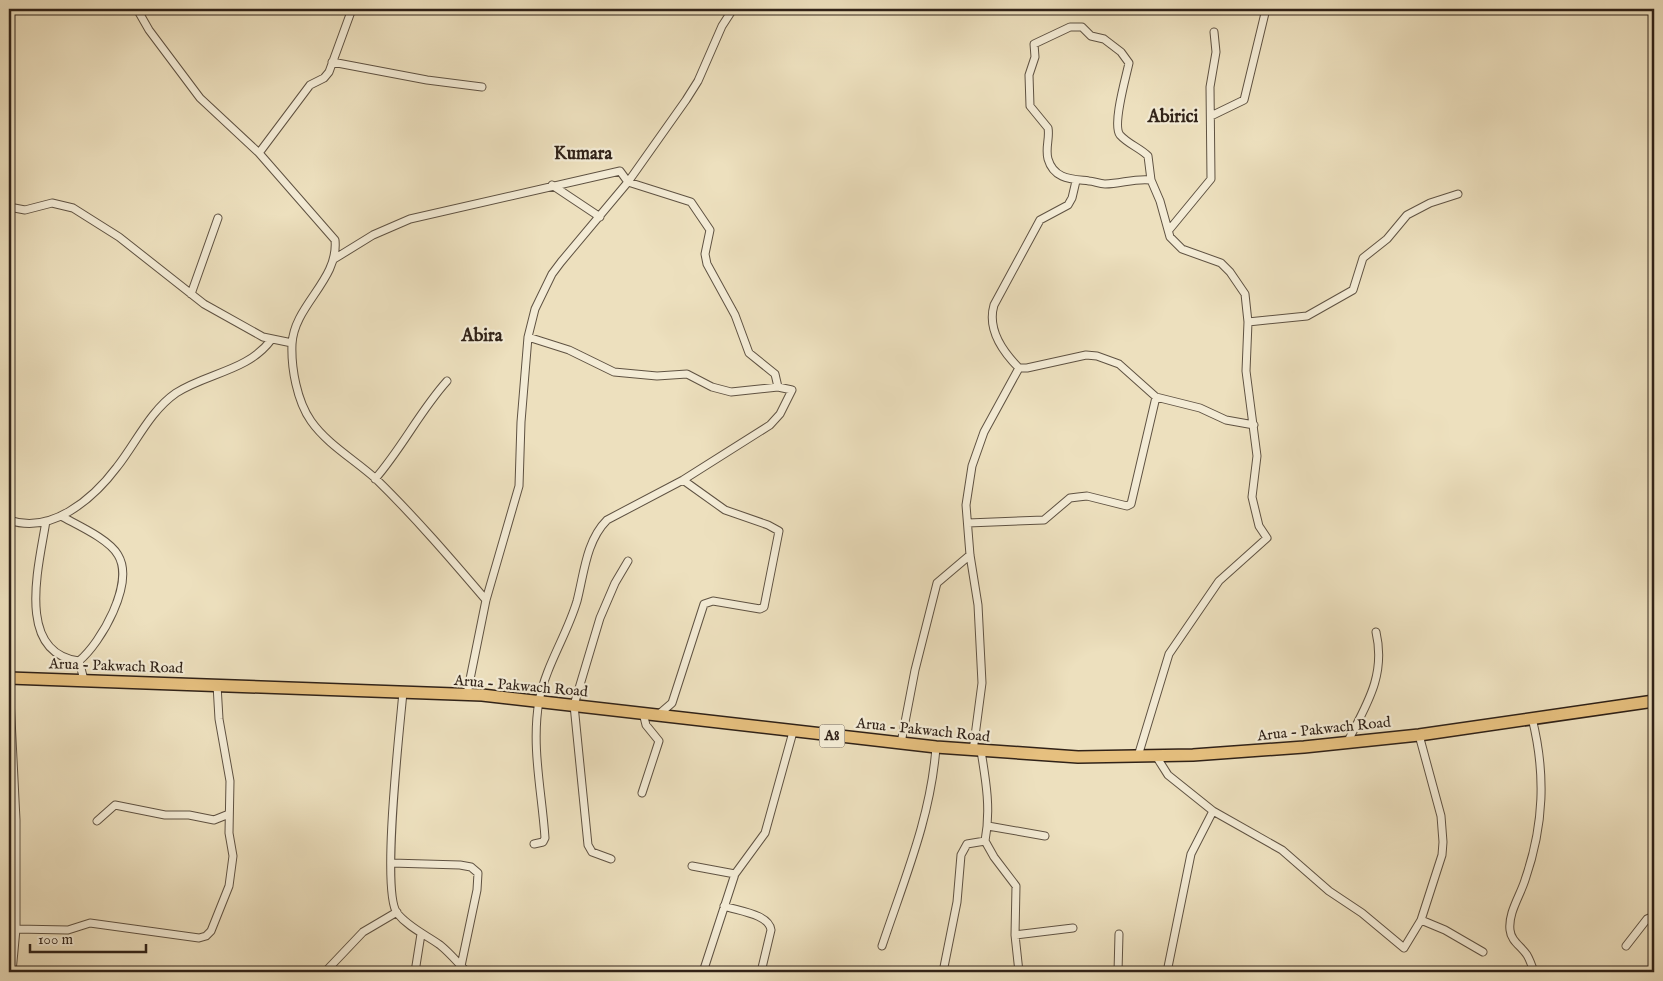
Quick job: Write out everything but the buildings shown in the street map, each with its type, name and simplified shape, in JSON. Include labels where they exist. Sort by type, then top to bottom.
[{"type":"main road","name":"Arua - Pakwach Road","points":[[9,678],[467,694],[936,747],[1078,756],[1156,756],[1295,748],[1419,735],[1654,701]]},
{"type":"street","points":[[137,9],[149,30],[200,98],[259,153],[333,237],[335,242],[334,259],[299,321],[292,343],[298,388],[310,420],[322,433],[375,479],[431,536],[486,600]]},
{"type":"street","points":[[259,153],[310,85],[326,76],[352,9]]},
{"type":"street","points":[[467,694],[486,600],[519,486],[521,422],[528,336],[536,309],[552,274],[628,182],[692,91],[722,26],[733,9]]},
{"type":"street","points":[[1211,116],[1244,100],[1266,9]]},
{"type":"street","points":[[1138,756],[1169,654],[1219,581],[1266,540],[1259,526],[1252,496],[1257,456],[1246,371],[1248,322],[1245,294],[1230,272],[1212,259],[1182,249],[1174,243],[1151,180],[1148,156],[1121,136],[1117,130],[1117,119],[1129,63],[1120,52],[1104,39],[1091,36],[1085,28],[1078,26],[1050,35],[1034,44],[1035,57],[1029,75],[1030,106],[1045,123],[1049,133],[1046,150],[1049,162],[1062,176],[1076,181],[1089,180],[1104,184],[1138,178],[1151,180]]},
{"type":"street","points":[[1169,230],[1211,179],[1210,87],[1216,52],[1214,32]]},
{"type":"street","points":[[332,62],[427,80],[482,87]]},
{"type":"street","points":[[334,259],[374,235],[410,219],[618,170],[628,182],[691,202],[696,207],[710,230],[705,254],[707,264],[735,315],[746,347],[756,360],[775,374],[778,387]]},
{"type":"street","points":[[1018,368],[1010,360],[994,333],[992,318],[994,305],[1040,220],[1068,205],[1072,198],[1076,181]]},
{"type":"street","points":[[552,185],[600,217]]},
{"type":"street","points":[[1248,322],[1307,316],[1353,290],[1363,258],[1387,239],[1407,215],[1430,202],[1458,194]]},
{"type":"street","points":[[9,210],[25,210],[52,203],[73,208],[119,237],[210,308],[271,340],[292,343]]},
{"type":"street","points":[[191,294],[218,218]]},
{"type":"street","points":[[528,336],[569,350],[614,372],[657,376],[687,374],[712,387],[731,392],[778,387],[792,390],[775,420],[683,480],[616,514],[599,528],[587,559],[576,604],[557,647],[539,701],[536,756],[546,838],[542,842],[534,844]]},
{"type":"street","points":[[9,520],[30,524],[46,521],[61,516],[84,501],[116,469],[153,416],[176,394],[252,358],[271,340]]},
{"type":"street","points":[[1018,368],[1086,355],[1097,356],[1119,364],[1156,396],[1200,408],[1226,420],[1254,425]]},
{"type":"street","points":[[1018,368],[984,432],[972,466],[966,505],[970,555],[978,605],[982,684],[977,751],[987,790],[988,826],[985,841],[994,857],[1016,886],[1015,935],[1019,972]]},
{"type":"street","points":[[375,479],[391,461],[425,409],[448,381]]},
{"type":"street","points":[[968,523],[1044,520],[1070,498],[1078,497],[1087,496],[1127,506],[1131,504],[1156,396]]},
{"type":"street","points":[[658,715],[673,701],[704,604],[713,601],[760,609],[764,607],[779,531],[768,525],[725,510],[683,480]]},
{"type":"street","points":[[61,516],[92,534],[114,550],[122,566],[121,588],[107,624],[96,645],[79,661]]},
{"type":"street","points":[[46,521],[37,583],[36,612],[38,628],[41,636],[55,652],[63,658],[79,661]]},
{"type":"street","points":[[901,743],[912,687],[937,583],[970,555]]},
{"type":"street","points":[[611,859],[592,852],[588,845],[574,705],[600,618],[615,583],[628,561]]},
{"type":"street","points":[[1348,741],[1375,683],[1380,655],[1376,632]]},
{"type":"street","points":[[79,661],[84,680]]},
{"type":"street","points":[[9,678],[16,929],[12,972]]},
{"type":"street","points":[[16,929],[68,930],[90,923],[199,938],[205,937],[211,931],[229,886],[233,856],[229,836],[230,781],[219,719],[217,685]]},
{"type":"street","points":[[403,692],[394,793],[391,863],[392,897],[397,912],[421,934],[439,944],[467,972]]},
{"type":"street","points":[[642,793],[659,741],[646,725],[643,713]]},
{"type":"street","points":[[1532,718],[1540,750],[1542,801],[1526,878],[1510,917],[1510,932],[1515,943],[1526,953],[1534,972]]},
{"type":"street","points":[[703,972],[735,874],[764,833],[793,732]]},
{"type":"street","points":[[1156,756],[1168,775],[1213,811],[1282,850],[1329,891],[1362,913],[1402,948],[1406,947],[1421,920],[1438,869],[1443,842],[1441,816],[1419,735]]},
{"type":"street","points":[[882,946],[918,845],[934,778],[936,747]]},
{"type":"street","points":[[97,821],[116,805],[165,815],[189,815],[214,820],[229,814]]},
{"type":"street","points":[[1167,972],[1192,854],[1213,811]]},
{"type":"street","points":[[988,826],[1045,836]]},
{"type":"street","points":[[942,972],[957,902],[961,855],[967,844],[985,841]]},
{"type":"street","points":[[391,863],[460,865],[471,867],[479,874],[461,966]]},
{"type":"street","points":[[692,866],[735,874]]},
{"type":"street","points":[[724,906],[764,919],[770,924],[771,930],[761,972]]},
{"type":"street","points":[[325,972],[363,932],[397,912]]},
{"type":"street","points":[[1626,946],[1647,919],[1654,916]]},
{"type":"street","points":[[1421,920],[1445,930],[1483,952]]},
{"type":"street","points":[[1015,935],[1073,928]]},
{"type":"street","points":[[415,972],[421,934]]},
{"type":"street","points":[[1118,972],[1119,934]]},
{"type":"street","points":[[296,972],[305,972]]},
{"type":"district","name":"Abirici","points":[[1173,117]]},
{"type":"district","name":"Kumara","points":[[583,154]]},
{"type":"district","name":"Abira","points":[[482,336]]}]
